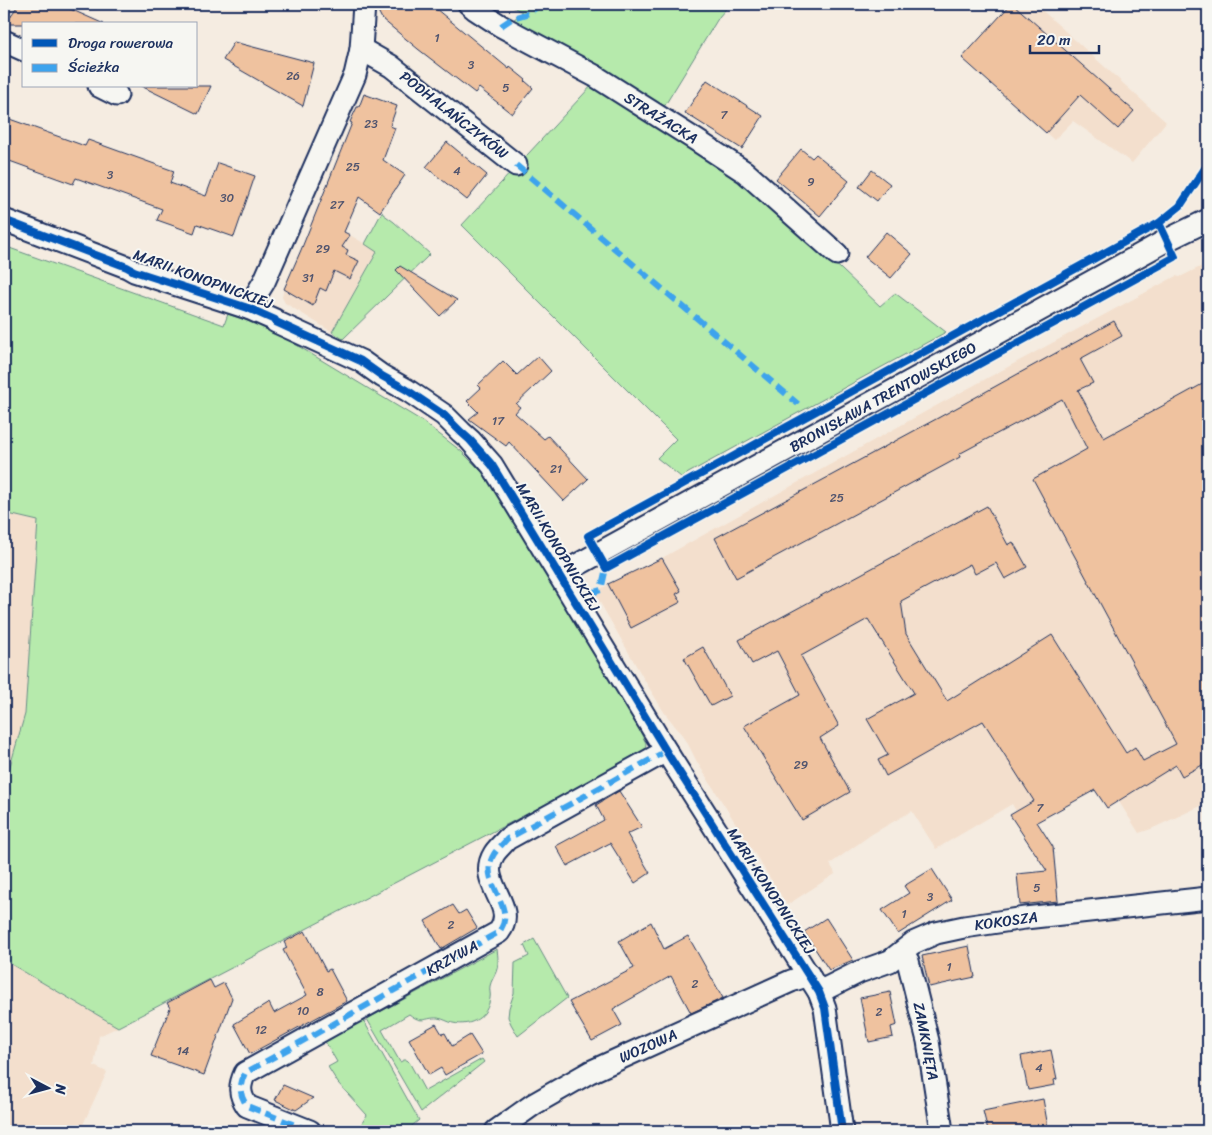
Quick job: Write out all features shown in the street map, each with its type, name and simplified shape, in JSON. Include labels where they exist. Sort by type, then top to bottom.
[{"type":"street","points":[[248,308],[264,282],[355,75],[361,49],[364,4]]},
{"type":"street","name":"STRAŻACKA","points":[[470,4],[501,26],[595,76],[745,172],[837,254]]},
{"type":"street","points":[[4,40],[22,49]]},
{"type":"street","name":"PODHALAŃCZYKÓW","points":[[361,49],[392,66],[516,164]]},
{"type":"street","name":"MARII KONOPNICKIEJ","points":[[4,220],[134,271],[248,308],[275,320],[361,361],[444,415],[470,440],[492,465],[666,751],[814,984],[825,1008],[842,1131]]},
{"type":"street","name":"BRONISŁAWA TRENTOWSKIEGO","points":[[559,575],[1158,245],[1208,220]]},
{"type":"street","name":"KRZYWA","points":[[310,1131],[247,1106],[241,1098],[240,1089],[246,1073],[499,932],[504,926],[506,918],[504,908],[493,886],[489,871],[494,854],[507,839],[666,751]]},
{"type":"street","name":"KOKOSZA","points":[[814,984],[859,972],[890,961],[913,943],[936,933],[964,926],[1208,898]]},
{"type":"street","name":"ZAMKNIĘTA","points":[[902,953],[908,960],[928,1042],[942,1131]]},
{"type":"street","name":"WOZOWA","points":[[496,1131],[534,1104],[590,1072],[791,981],[814,984]]},
{"type":"shaded area","points":[[1010,4],[1035,4],[1166,122],[1132,163],[1073,121],[1054,140],[962,58]]},
{"type":"shaded area","points":[[350,235],[377,251],[332,332],[285,303],[282,297],[284,289]]},
{"type":"shaded area","points":[[1206,264],[1208,269],[1208,809],[1205,804],[1139,833],[1096,766],[1016,811],[1012,804],[936,849],[912,811],[872,834],[830,864],[835,874],[787,905],[697,762],[686,740],[664,712],[594,592],[662,558],[932,408],[1176,276],[1180,277]]},
{"type":"shaded area","points":[[4,513],[38,521],[25,714],[4,786]]},
{"type":"shaded area","points":[[4,960],[118,1027],[99,1036],[94,1066],[107,1072],[80,1131],[4,1131]]},
{"type":"green space","points":[[508,4],[730,4],[719,17],[662,110],[510,23],[522,12]]},
{"type":"green space","points":[[593,84],[699,146],[786,217],[880,306],[895,293],[946,332],[681,477],[657,458],[676,439],[462,225]]},
{"type":"green space","points":[[382,212],[430,254],[343,339],[332,332],[377,252],[365,244]]},
{"type":"green space","points":[[4,246],[224,325],[228,314],[270,329],[422,421],[461,451],[488,478],[633,718],[646,743],[645,751],[118,1027],[4,960],[4,787],[25,714],[38,521],[4,513]]},
{"type":"green space","points":[[534,939],[567,998],[518,1036],[508,1017],[514,993],[515,963],[529,956],[524,945]]},
{"type":"green space","points":[[497,949],[498,966],[490,986],[489,1005],[478,1019],[460,1024],[438,1018],[421,1020],[409,1014],[382,1030],[400,1062],[407,1060],[409,1062],[425,1091],[482,1059],[484,1062],[421,1112],[367,1019]]},
{"type":"green space","points":[[361,1016],[419,1120],[406,1131],[357,1131],[367,1115],[338,1083],[328,1067],[337,1062],[323,1038]]},
{"type":"building","points":[[19,4],[59,4],[100,22],[22,22],[22,24],[5,24]]},
{"type":"building","points":[[376,4],[430,4],[509,69],[510,67],[526,80],[533,88],[512,114],[479,88],[475,93],[418,49],[382,19]]},
{"type":"building","points":[[1011,4],[1134,111],[1118,129],[1080,95],[1046,133],[962,58]]},
{"type":"building","points":[[234,42],[314,63],[303,106],[223,60]]},
{"type":"building","points":[[707,80],[763,116],[742,149],[685,113]]},
{"type":"building","points":[[198,86],[211,86],[198,114],[145,88],[198,88]]},
{"type":"building","points":[[364,94],[397,106],[390,126],[395,128],[383,160],[405,175],[380,212],[359,197],[344,232],[350,235],[342,247],[348,250],[346,255],[359,261],[350,279],[334,271],[326,291],[320,288],[313,306],[284,289],[352,123],[350,122]]},
{"type":"building","points":[[4,117],[85,146],[88,140],[174,171],[170,183],[206,196],[218,163],[255,176],[234,237],[197,224],[194,233],[157,220],[162,209],[76,178],[73,184],[4,159]]},
{"type":"building","points":[[447,142],[487,175],[467,200],[426,167]]},
{"type":"building","points":[[801,149],[812,158],[816,154],[849,181],[820,216],[776,179]]},
{"type":"building","points":[[872,170],[890,184],[877,201],[859,187]]},
{"type":"building","points":[[886,232],[912,254],[891,278],[865,257]]},
{"type":"building","points":[[400,266],[457,300],[440,316],[396,270]]},
{"type":"building","points":[[1114,321],[1122,336],[1080,359],[1093,383],[1078,390],[1104,438],[1208,381],[1208,762],[1182,776],[1176,765],[1107,808],[1095,790],[1037,822],[1053,847],[1058,901],[1020,905],[1017,874],[1047,871],[1010,815],[1034,801],[983,721],[886,776],[878,760],[888,755],[867,719],[914,693],[868,619],[801,656],[839,726],[820,738],[850,792],[802,820],[744,726],[800,695],[777,651],[752,664],[739,640],[987,506],[1008,545],[1013,542],[1027,567],[1005,579],[996,563],[975,574],[970,564],[901,601],[906,634],[947,701],[1052,635],[1126,753],[1135,747],[1143,761],[1176,744],[1033,479],[1087,449],[1062,399],[959,454],[960,457],[736,578],[715,538]]},
{"type":"building","points":[[538,356],[551,371],[516,404],[520,407],[515,413],[544,439],[548,436],[588,479],[564,501],[509,442],[506,446],[469,419],[478,412],[467,401],[481,388],[478,385],[503,361],[517,375]]},
{"type":"building","points":[[662,558],[681,591],[676,594],[681,602],[631,628],[608,584]]},
{"type":"building","points":[[703,647],[730,696],[711,706],[684,658]]},
{"type":"building","points":[[619,791],[642,827],[627,834],[650,873],[635,883],[610,843],[567,866],[556,846],[604,820],[596,805]]},
{"type":"building","points":[[932,869],[952,900],[898,934],[882,910],[909,893],[904,886]]},
{"type":"building","points":[[453,905],[459,914],[466,910],[477,928],[441,949],[425,921]]},
{"type":"building","points":[[826,918],[853,960],[829,970],[804,932]]},
{"type":"building","points":[[651,922],[664,949],[688,936],[723,998],[691,1013],[671,976],[613,1009],[622,1025],[592,1041],[569,1002],[634,968],[619,941]]},
{"type":"building","points":[[305,931],[326,971],[330,969],[347,1001],[250,1054],[234,1024],[269,1003],[274,1013],[307,995],[283,950],[287,948],[284,942]]},
{"type":"building","points":[[969,946],[975,977],[929,987],[922,956]]},
{"type":"building","points":[[210,980],[214,988],[224,983],[232,998],[204,1075],[151,1056],[170,1008],[167,1003]]},
{"type":"building","points":[[890,992],[897,1025],[891,1027],[893,1037],[869,1042],[860,998]]},
{"type":"building","points":[[436,1024],[442,1034],[445,1033],[452,1046],[470,1035],[482,1054],[445,1075],[441,1068],[429,1075],[409,1039]]},
{"type":"building","points":[[1051,1050],[1057,1079],[1054,1080],[1055,1085],[1028,1090],[1021,1056]]},
{"type":"building","points":[[283,1085],[313,1098],[296,1110],[275,1100]]},
{"type":"building","points":[[1043,1099],[1048,1127],[1026,1131],[988,1131],[983,1111]]},
{"type":"marked path","points":[[501,26],[513,18],[529,13],[541,4]]},
{"type":"marked path","points":[[516,165],[798,404]]},
{"type":"marked path","points":[[589,591],[601,590],[606,568]]},
{"type":"marked path","points":[[310,1131],[247,1106],[242,1098],[241,1090],[245,1073],[499,932],[504,922],[504,913],[490,875],[490,865],[494,854],[507,839],[666,751]]},
{"type":"cycle path","points":[[1159,223],[1175,257],[606,568],[588,536],[1159,223],[1180,206],[1208,164]]},
{"type":"cycle path","points":[[4,220],[134,271],[248,308],[275,320],[361,361],[444,415],[470,440],[492,465],[671,759],[819,992],[825,1008],[842,1131]]}]
